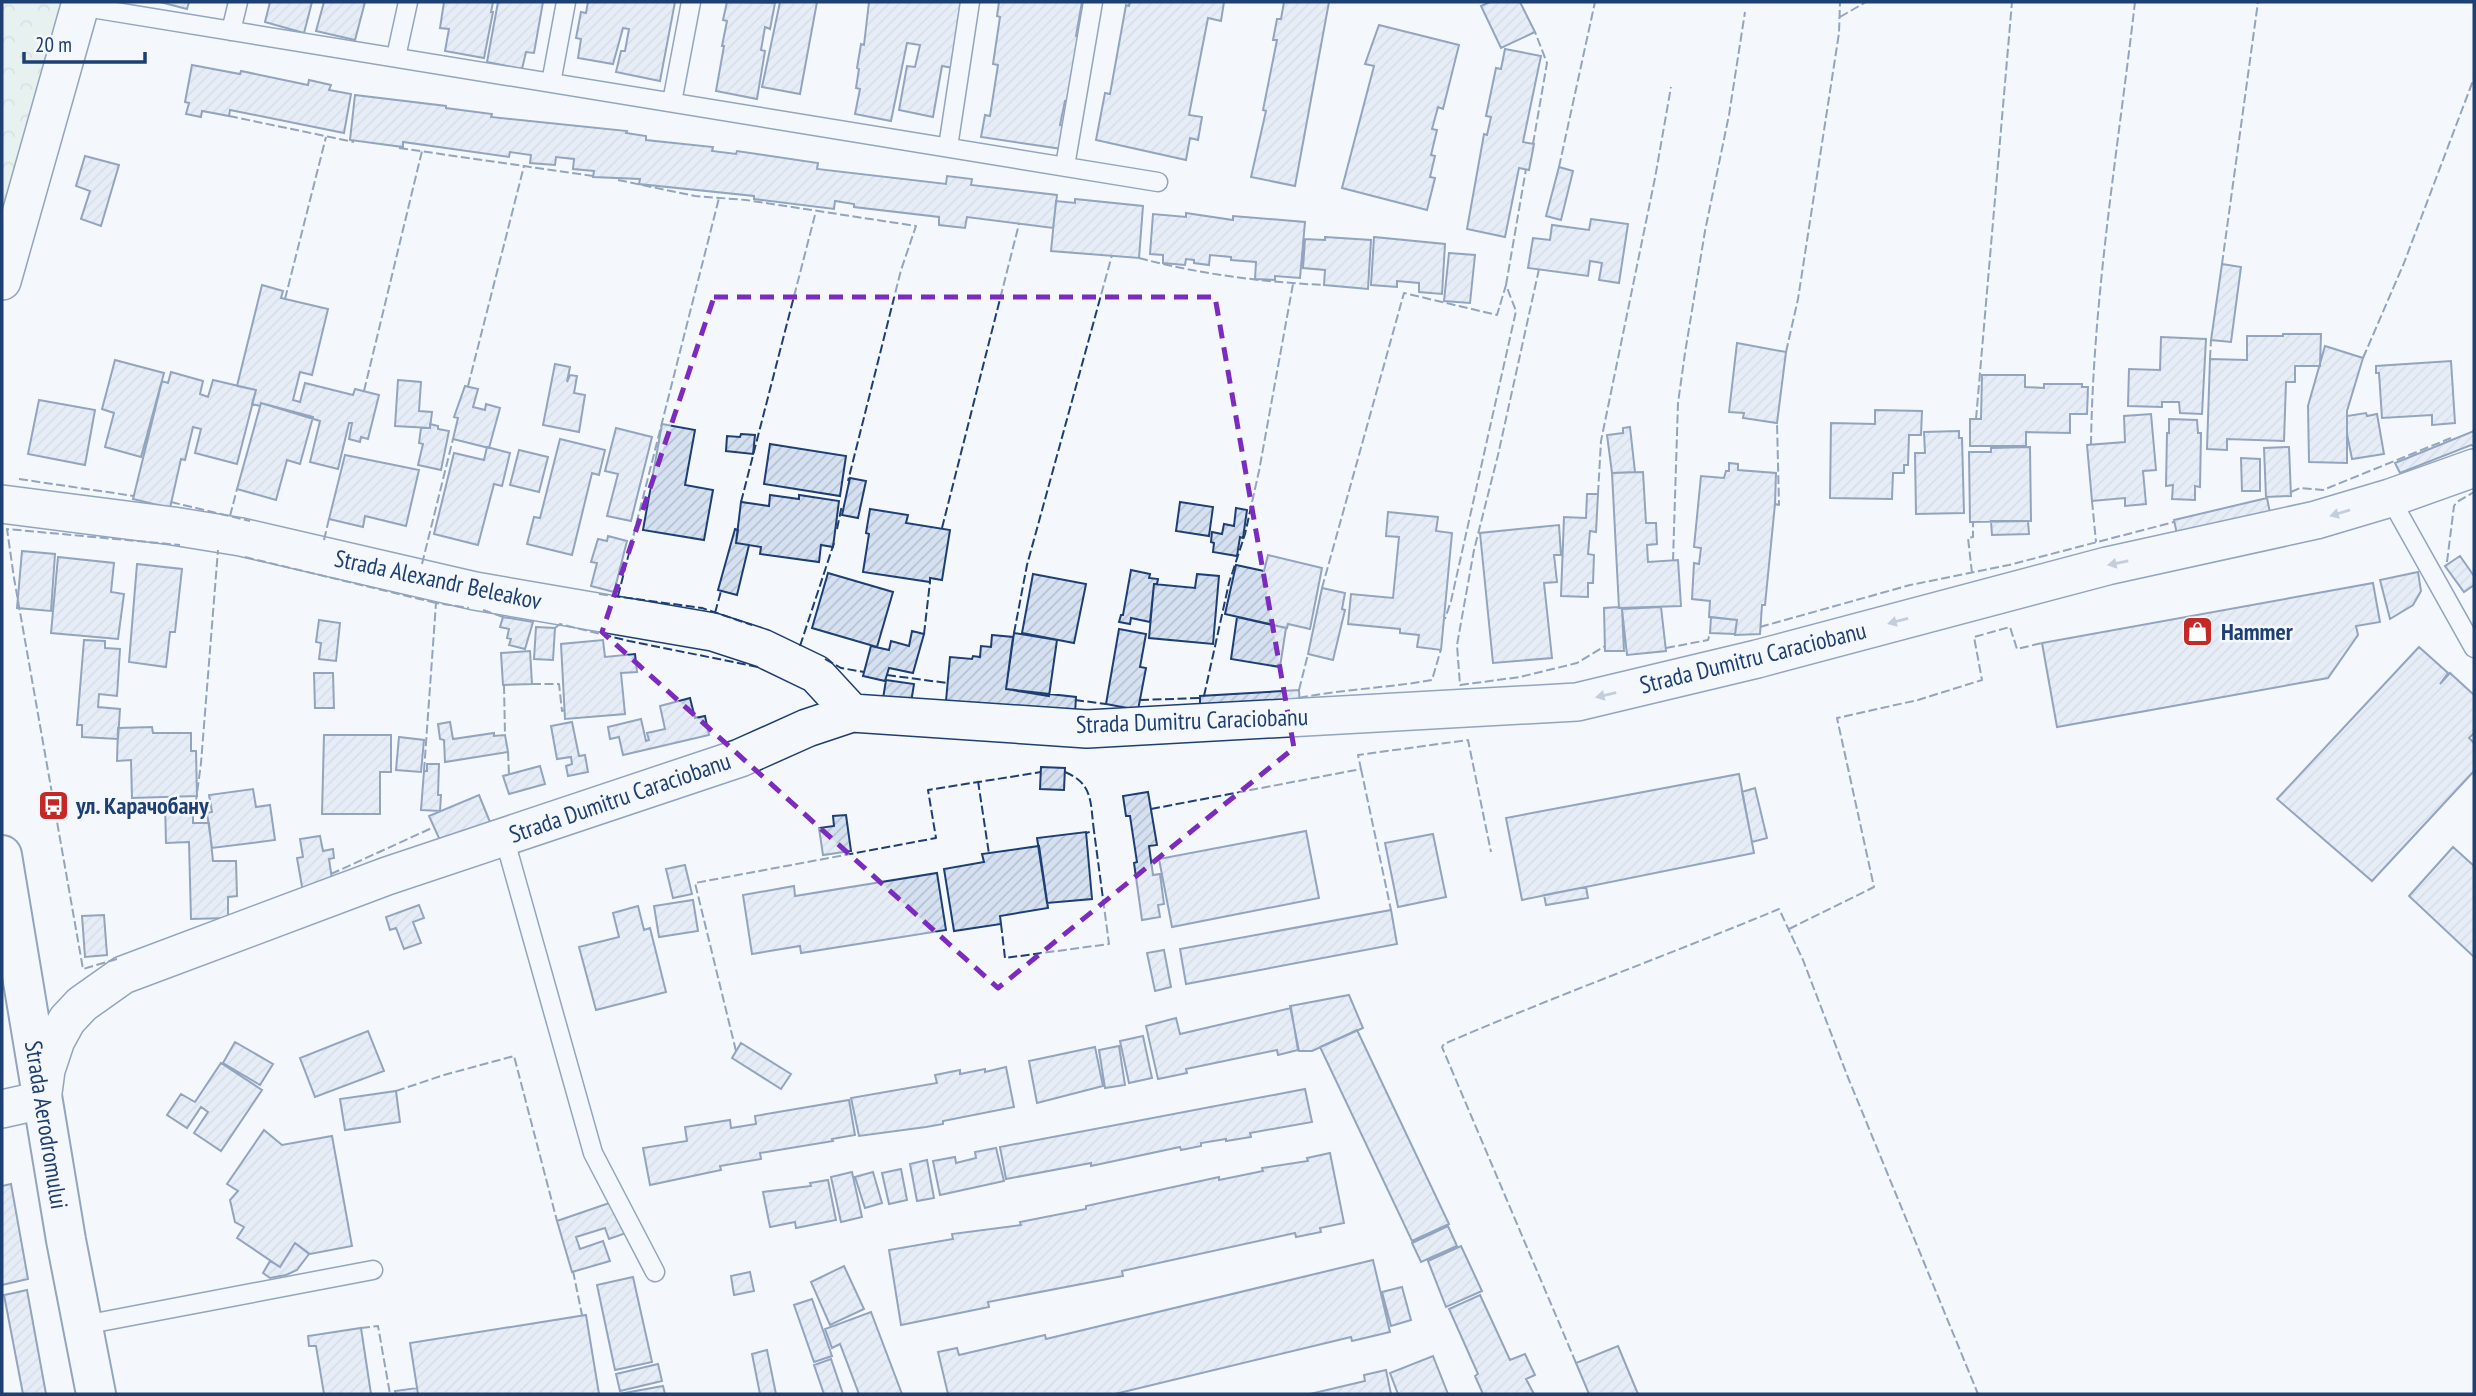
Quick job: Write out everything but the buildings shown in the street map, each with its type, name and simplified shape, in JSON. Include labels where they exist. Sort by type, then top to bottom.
[{"type":"main road","name":"Strada Aerodromului","points":[[2,855],[65,1240],[96,1394]]},
{"type":"street","points":[[2,281],[80,4]]},
{"type":"street","name":"Strada Dumitru Caraciobanu","points":[[42,1100],[46,1070],[56,1040],[67,1020],[82,1004],[123,975],[279,915],[740,758],[807,728],[852,713],[1087,729],[1577,702],[1757,659],[2107,566],[2316,520],[2390,498],[2474,468]]},
{"type":"street","name":"Strada Alexandr Beleakov","points":[[2,504],[241,537],[475,591],[713,632],[762,648],[816,674],[852,713]]},
{"type":"street","points":[[2,1109],[42,1100]]},
{"type":"lane","points":[[231,31],[238,2]]},
{"type":"lane","points":[[396,57],[408,2]]},
{"type":"lane","points":[[551,83],[566,2]]},
{"type":"lane","points":[[672,103],[691,2]]},
{"type":"lane","points":[[948,147],[970,2]]},
{"type":"lane","points":[[1065,166],[1093,2]]},
{"type":"lane","points":[[80,4],[231,31],[1158,181]]},
{"type":"lane","points":[[2390,498],[2474,648]]},
{"type":"lane","points":[[504,837],[593,1153],[655,1272]]},
{"type":"lane","points":[[83,1325],[373,1270]]},
{"type":"highlighted area","points":[[714,297],[1215,297],[1294,748],[998,988],[602,632]]},
{"type":"green space","points":[[2,2],[64,2],[2,226]]},
{"type":"fence","points":[[1559,167],[1595,2]]},
{"type":"fence","points":[[1786,352],[1798,299],[1839,33],[1840,2]]},
{"type":"fence","points":[[1840,17],[1866,2]]},
{"type":"fence","points":[[1976,419],[2012,2]]},
{"type":"fence","points":[[2091,445],[2101,279],[2135,2]]},
{"type":"fence","points":[[2222,264],[2258,2]]},
{"type":"fence","points":[[1673,561],[1678,403],[1705,231],[1729,115],[1745,12]]},
{"type":"fence","points":[[1533,144],[1547,63],[1535,32]]},
{"type":"fence","points":[[2363,358],[2404,263],[2474,78]]},
{"type":"fence","points":[[1598,494],[1601,441],[1671,87]]},
{"type":"fence","points":[[229,116],[354,142]]},
{"type":"fence","points":[[285,299],[326,137]]},
{"type":"fence","points":[[399,148],[593,176]]},
{"type":"fence","points":[[364,391],[422,151]]},
{"type":"fence","points":[[468,386],[524,166]]},
{"type":"fence","points":[[1506,285],[1526,169]]},
{"type":"fence","points":[[618,180],[695,196],[746,200],[916,226],[901,270],[848,481]]},
{"type":"fence","points":[[618,596],[719,198]]},
{"type":"fence","points":[[741,502],[816,211]]},
{"type":"fence","points":[[942,528],[1019,224]]},
{"type":"fence","points":[[1014,633],[1027,565],[1112,255]]},
{"type":"fence","points":[[1139,258],[1230,276],[1324,285]]},
{"type":"fence","points":[[1539,269],[1474,550],[1457,645],[1460,685],[1520,677],[1577,663],[1605,646]]},
{"type":"fence","points":[[1204,696],[1229,583],[1245,534],[1259,471],[1293,284]]},
{"type":"fence","points":[[1322,588],[1404,293],[1497,315],[1506,285],[1516,311],[1445,619]]},
{"type":"fence","points":[[2210,359],[2211,340]]},
{"type":"fence","points":[[1775,504],[1779,505],[1777,423]]},
{"type":"fence","points":[[2291,492],[2300,488],[2323,490],[2451,438]]},
{"type":"fence","points":[[422,564],[453,439]]},
{"type":"fence","points":[[19,479],[134,496]]},
{"type":"fence","points":[[230,516],[237,489]]},
{"type":"fence","points":[[2447,562],[2454,506],[2474,492]]},
{"type":"fence","points":[[2092,501],[2096,542]]},
{"type":"fence","points":[[171,502],[250,521]]},
{"type":"fence","points":[[837,529],[842,505]]},
{"type":"fence","points":[[324,540],[329,519]]},
{"type":"fence","points":[[1972,573],[1968,538],[1973,537],[1973,522]]},
{"type":"fence","points":[[1760,627],[1910,585],[2009,565],[2174,522]]},
{"type":"fence","points":[[117,959],[83,969],[7,529],[180,545]]},
{"type":"fence","points":[[800,646],[834,543]]},
{"type":"fence","points":[[194,816],[201,763],[218,550]]},
{"type":"fence","points":[[245,557],[436,603]]},
{"type":"fence","points":[[924,634],[930,582]]},
{"type":"fence","points":[[715,613],[721,591]]},
{"type":"fence","points":[[599,594],[702,608],[752,625]]},
{"type":"fence","points":[[424,771],[436,603],[469,608]]},
{"type":"fence","points":[[483,610],[503,617]]},
{"type":"fence","points":[[555,628],[560,624],[758,667]]},
{"type":"fence","points":[[1789,929],[1874,887],[1837,718],[1918,700],[1982,680],[1974,637],[2010,627],[2017,649],[2042,643]]},
{"type":"fence","points":[[1666,648],[1708,640],[1710,633]]},
{"type":"fence","points":[[1299,698],[1432,680],[1441,649]]},
{"type":"fence","points":[[1299,690],[1308,654]]},
{"type":"fence","points":[[825,659],[841,668],[864,672]]},
{"type":"fence","points":[[887,675],[947,683]]},
{"type":"fence","points":[[532,684],[559,684],[562,711],[564,710]]},
{"type":"fence","points":[[504,685],[505,735]]},
{"type":"fence","points":[[1140,700],[1201,698]]},
{"type":"fence","points":[[1075,700],[1106,704]]},
{"type":"fence","points":[[1151,809],[1361,769],[1358,755],[1468,740],[1491,852]]},
{"type":"fence","points":[[508,752],[509,775]]},
{"type":"fence","points":[[1361,769],[1391,910]]},
{"type":"fence","points":[[736,1051],[695,883],[936,838],[928,790],[1041,772]]},
{"type":"fence","points":[[1065,772],[1081,782],[1089,795],[1094,831],[1086,833]]},
{"type":"fence","points":[[978,781],[989,854]]},
{"type":"fence","points":[[331,874],[434,827]]},
{"type":"fence","points":[[1001,924],[1005,958],[1109,944],[1094,831]]},
{"type":"fence","points":[[1576,1363],[1442,1047],[1528,1009],[1779,909],[1803,960],[1847,1075],[1978,1394]]},
{"type":"fence","points":[[396,1091],[514,1056],[557,1221]]},
{"type":"fence","points":[[573,1271],[582,1315]]},
{"type":"fence","points":[[361,1328],[378,1326],[390,1394]]},
{"type":"place","name":"Hammer","points":[[2198,632]]},
{"type":"place","name":"ул. Карачобану","points":[[53,806]]}]
